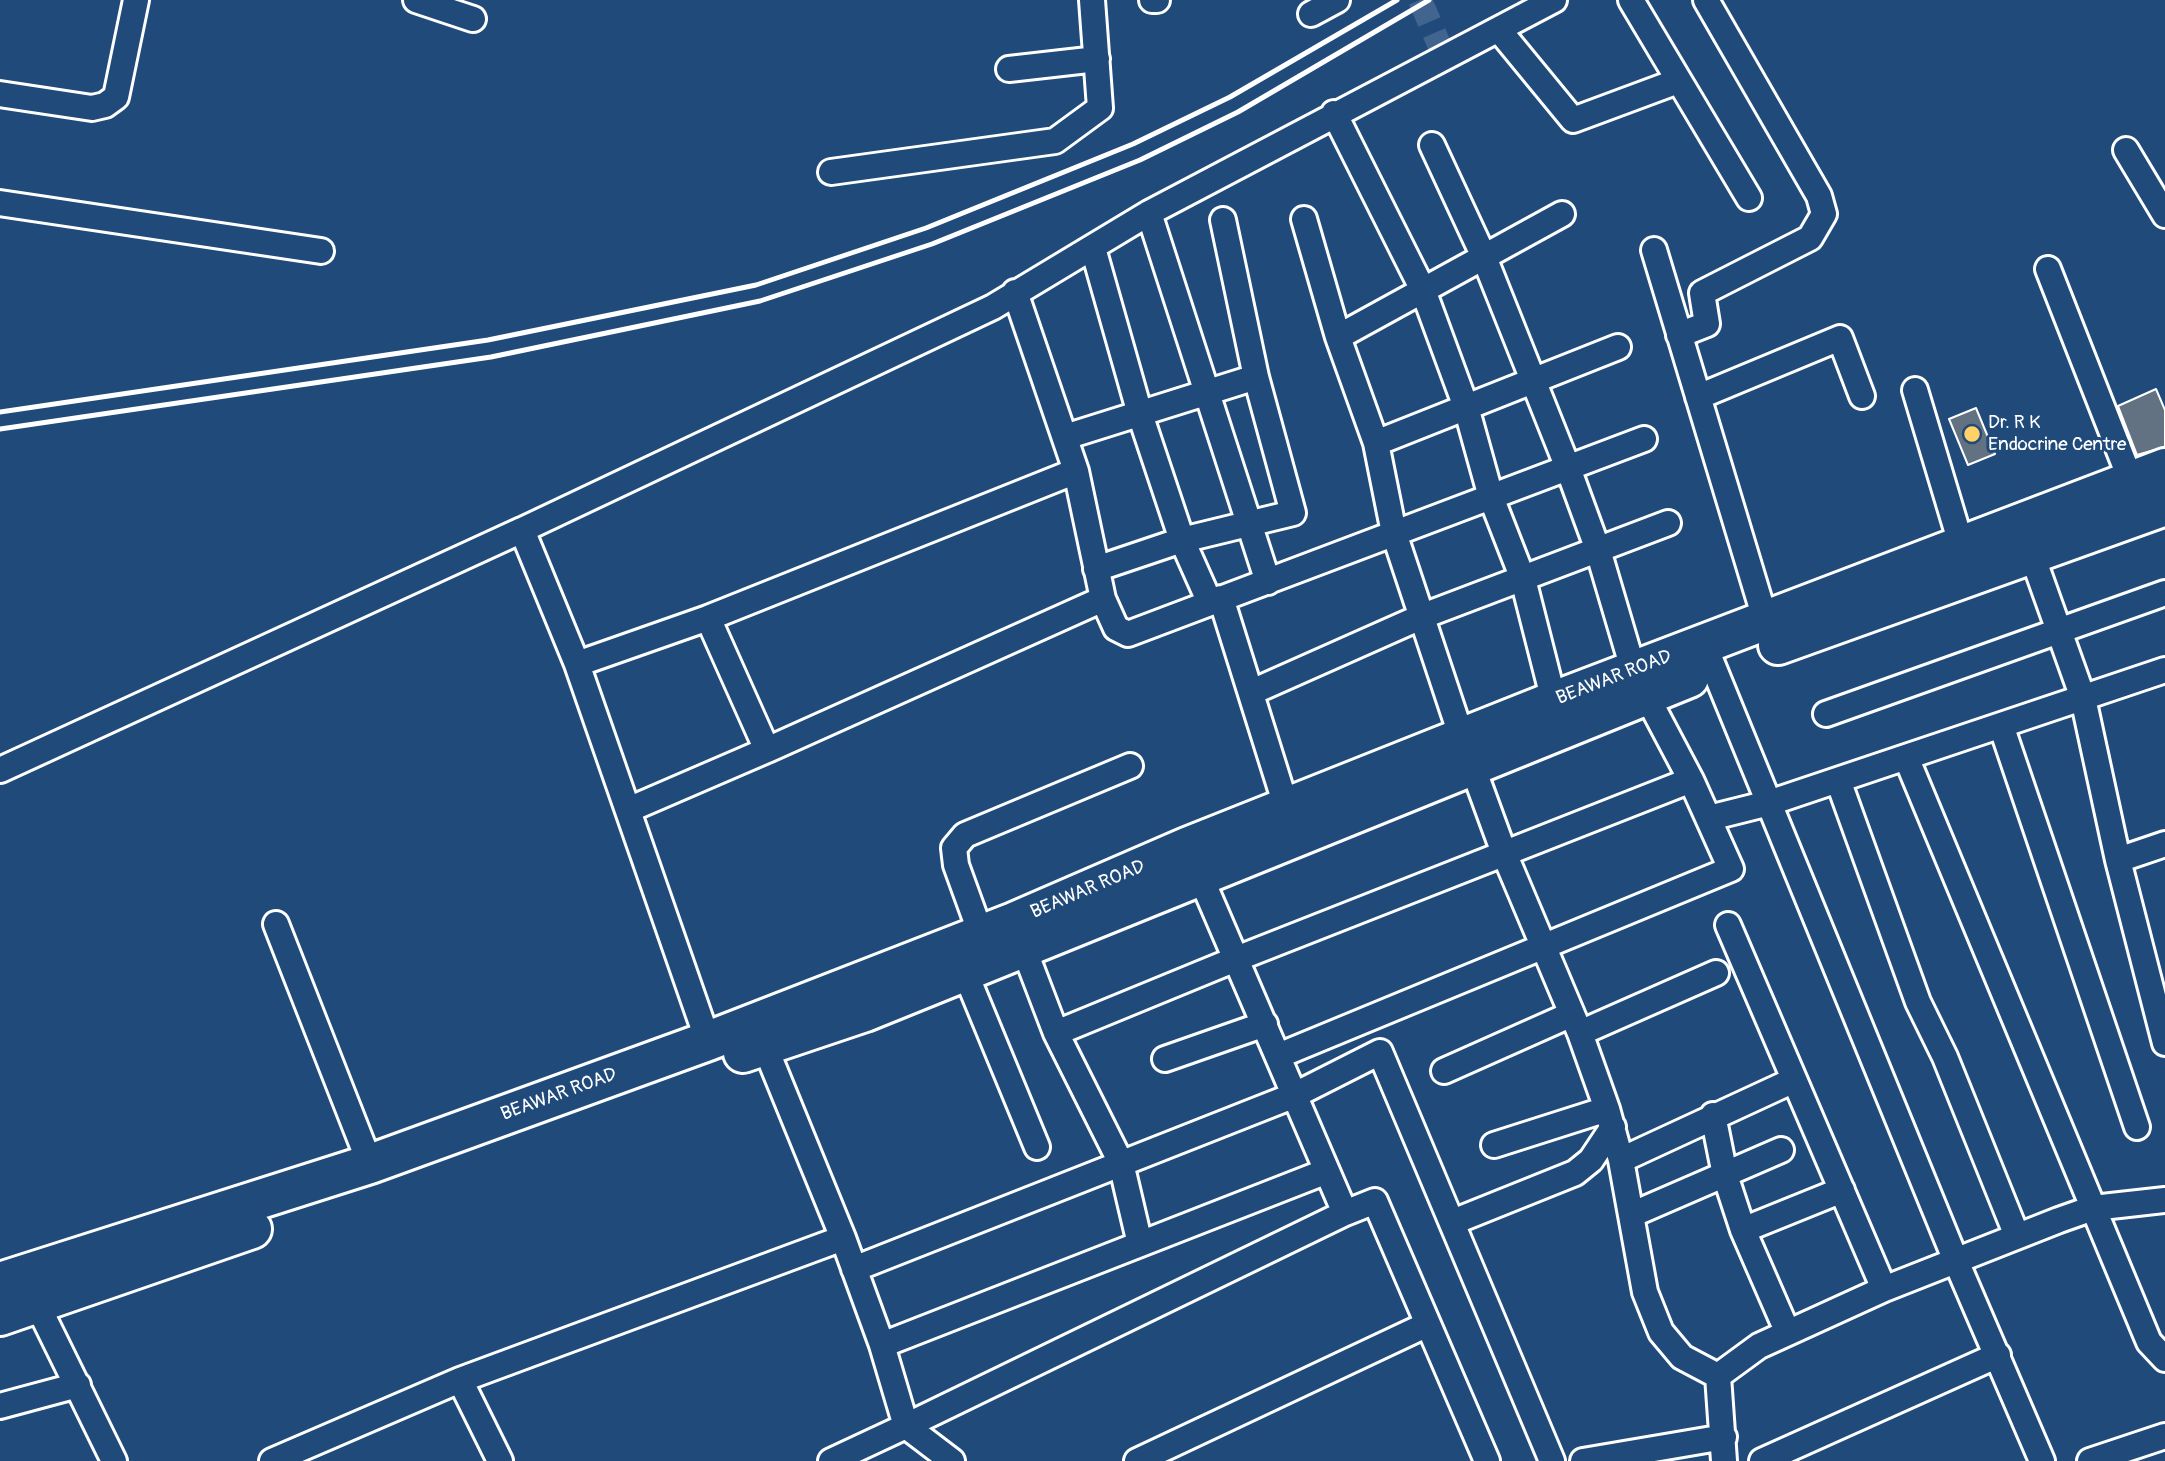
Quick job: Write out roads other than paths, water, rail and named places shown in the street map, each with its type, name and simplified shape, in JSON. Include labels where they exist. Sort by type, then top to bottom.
[{"type":"main road","name":"BEAWAR ROAD","points":[[1709,656],[1766,622],[1962,547],[2026,540],[2148,475]]},
{"type":"main road","name":"BEAWAR ROAD","points":[[0,1316],[387,1185],[1709,656],[2026,540],[2165,506]]},
{"type":"main road","name":"BEAWAR ROAD","points":[[1194,862],[1287,809],[1468,752],[1554,701],[1641,683]]},
{"type":"main road","name":"BEAWAR ROAD","points":[[0,1282],[370,1164],[708,1041],[759,1034]]},
{"type":"street","points":[[0,94],[92,108],[105,105],[116,97],[136,0]]},
{"type":"street","points":[[416,0],[473,19]]},
{"type":"street","points":[[831,172],[1055,141],[1100,108],[1092,0]]},
{"type":"street","points":[[1311,14],[1337,0]]},
{"type":"street","points":[[0,770],[522,530],[986,311],[1149,213],[1334,113],[1554,0]]},
{"type":"street","points":[[1631,0],[1749,198]]},
{"type":"street","points":[[1679,335],[1707,324],[1702,293],[1810,237],[1824,214],[1819,196],[1706,0]]},
{"type":"street","points":[[1499,30],[1573,120],[1678,81]]},
{"type":"street","points":[[1009,69],[1097,59]]},
{"type":"street","points":[[1334,113],[1423,290],[1466,407],[1491,496],[1522,579],[1554,701]]},
{"type":"street","points":[[1278,1056],[1731,869],[1691,780],[1641,683],[1598,550],[1534,380],[1484,257],[1433,145]]},
{"type":"street","points":[[2126,150],[2165,215]]},
{"type":"street","points":[[0,203],[321,251]]},
{"type":"street","points":[[1149,213],[1268,582]]},
{"type":"street","points":[[1338,337],[1562,214]]},
{"type":"street","points":[[1304,219],[1338,337],[1376,443],[1394,533],[1468,752],[1504,853],[1576,1023],[1615,1137],[1645,1292],[1661,1332],[1682,1357],[1718,1376]]},
{"type":"street","points":[[1096,569],[1182,540],[1293,513],[1256,377],[1223,220]]},
{"type":"street","points":[[1093,248],[1140,414],[1182,540],[1215,600],[1252,692],[1287,809]]},
{"type":"street","points":[[1654,250],[1766,622]]},
{"type":"street","points":[[2048,269],[2148,475]]},
{"type":"street","points":[[1015,292],[1076,471],[1103,599],[1116,628],[1128,634],[1644,439]]},
{"type":"street","points":[[1699,397],[1840,338],[1862,396]]},
{"type":"street","points":[[1376,443],[1618,347]]},
{"type":"street","points":[[1065,437],[1256,377]]},
{"type":"street","points":[[1915,390],[1962,547]]},
{"type":"street","points":[[577,664],[708,618],[1076,471]]},
{"type":"street","points":[[1252,692],[1423,617],[1668,523]]},
{"type":"street","points":[[522,530],[577,664],[708,1041]]},
{"type":"street","points":[[2026,540],[2082,698],[2118,860],[2160,1005],[2165,1042]]},
{"type":"street","points":[[1826,714],[2165,593]]},
{"type":"street","points":[[628,810],[1103,599]]},
{"type":"street","points":[[708,618],[767,750]]},
{"type":"street","points":[[1709,656],[1956,1261],[2042,1461]]},
{"type":"street","points":[[1709,818],[1769,803],[2165,670]]},
{"type":"street","points":[[2001,725],[2137,1127]]},
{"type":"street","points":[[1906,757],[2149,1342],[2165,1359]]},
{"type":"street","points":[[1037,1147],[987,944],[956,865],[954,848],[965,835],[1130,766]]},
{"type":"street","points":[[1056,1033],[1236,958],[1691,780]]},
{"type":"street","points":[[1838,780],[1919,1002],[1945,1057],[2017,1236]]},
{"type":"street","points":[[2118,860],[2165,844]]},
{"type":"street","points":[[1194,862],[1345,1213]]},
{"type":"street","points":[[276,924],[370,1164]]},
{"type":"street","points":[[1728,925],[1884,1289]]},
{"type":"street","points":[[987,944],[1056,1033],[1121,1163],[1140,1244]]},
{"type":"street","points":[[1444,1072],[1716,973]]},
{"type":"street","points":[[1164,1059],[1265,1024]]},
{"type":"street","points":[[759,1034],[843,1238],[882,1345],[906,1426],[952,1461]]},
{"type":"street","points":[[854,1269],[1295,1095],[1380,1052],[1552,1461]]},
{"type":"street","points":[[1494,1145],[1615,1137],[1713,1115],[1794,1080]]},
{"type":"street","points":[[1713,1115],[1725,1175],[1743,1230],[1787,1331]]},
{"type":"street","points":[[1453,1222],[1575,1173],[1615,1137]]},
{"type":"street","points":[[1631,1215],[1781,1150]]},
{"type":"street","points":[[882,1345],[1327,1171]]},
{"type":"street","points":[[1743,1230],[1842,1191]]},
{"type":"street","points":[[1718,1376],[1759,1346],[1787,1331],[2017,1236],[2093,1208],[2165,1200]]},
{"type":"street","points":[[831,1461],[1345,1213],[1375,1201],[1487,1461]]},
{"type":"street","points":[[272,1461],[460,1380],[843,1238]]},
{"type":"street","points":[[37,1304],[114,1461]]},
{"type":"street","points":[[1137,1461],[1428,1324]]},
{"type":"street","points":[[1762,1461],[1998,1355]]},
{"type":"street","points":[[1588,1460],[1724,1449],[1718,1376]]},
{"type":"street","points":[[460,1380],[500,1461]]},
{"type":"street","points":[[0,1406],[78,1385]]},
{"type":"street","points":[[2102,1459],[2137,1454],[2165,1436]]},
{"type":"tunnel","points":[[1420,0],[1444,56]]},
{"type":"railway","points":[[0,412],[488,340],[756,285],[926,228],[1133,144],[1230,97],[1397,0]]},
{"type":"railway","points":[[0,429],[491,357],[760,301],[932,244],[1140,160],[1238,112],[1429,0]]},
{"type":"place","name":"Dr. R K Endocrine Centre","points":[[1972,434]]}]
